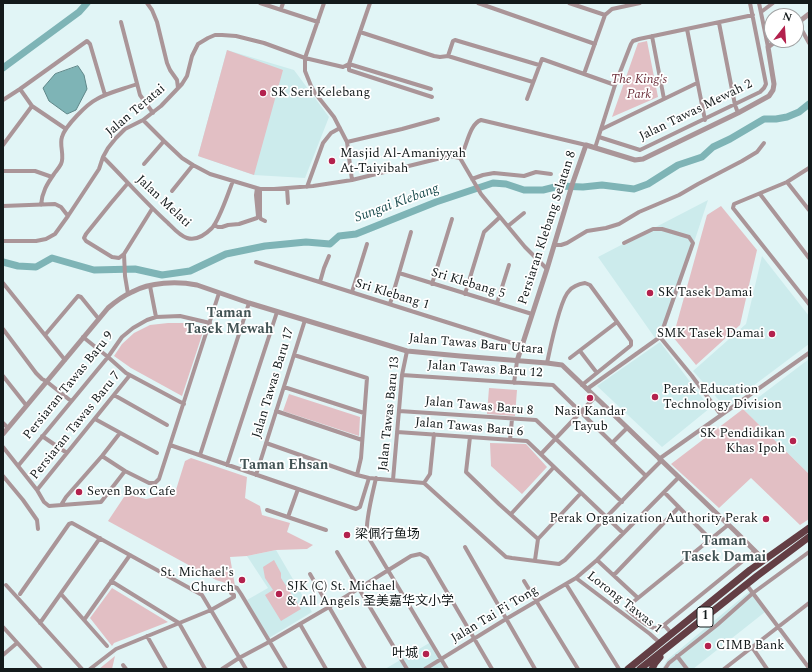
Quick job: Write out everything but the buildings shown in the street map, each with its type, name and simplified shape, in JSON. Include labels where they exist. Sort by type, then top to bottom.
[{"type":"highway","name":"1","points":[[628,668],[750,570],[809,528]]},
{"type":"highway","name":"1","points":[[640,669],[746,584],[807,539]]},
{"type":"highway","points":[[757,576],[762,568],[764,560],[771,560],[807,539]]},
{"type":"highway","points":[[703,609],[711,606],[735,586],[739,584],[746,584],[746,576],[750,570]]},
{"type":"highway","points":[[652,669],[664,650]]},
{"type":"street","points":[[147,3],[157,22],[167,64],[177,80],[178,88]]},
{"type":"street","points":[[260,3],[318,22]]},
{"type":"street","points":[[281,10],[283,3]]},
{"type":"street","points":[[324,3],[305,58],[305,71],[315,93],[334,117],[347,142],[352,180]]},
{"type":"street","points":[[370,3],[349,64],[349,70],[432,97]]},
{"type":"street","points":[[478,3],[594,44]]},
{"type":"street","points":[[569,3],[605,15]]},
{"type":"street","points":[[584,74],[605,15],[612,9],[640,3]]},
{"type":"street","name":"Jalan Tawas Mewah 2","points":[[599,136],[640,150],[705,120],[760,92],[766,84],[750,3]]},
{"type":"street","points":[[759,3],[764,27]]},
{"type":"street","points":[[761,12],[773,3]]},
{"type":"street","points":[[595,148],[615,85],[631,44],[634,40],[753,15]]},
{"type":"street","points":[[121,22],[141,97],[153,113]]},
{"type":"street","points":[[719,23],[735,105],[738,113]]},
{"type":"street","points":[[687,29],[705,120]]},
{"type":"street","points":[[360,32],[434,56],[448,56],[533,82]]},
{"type":"street","name":"Jalan Teratai","points":[[3,241],[36,241],[46,239],[55,234],[99,169],[108,148],[125,129],[143,120],[161,106],[187,76],[192,56],[198,44],[215,35],[236,36],[256,40],[305,58],[343,68],[349,64],[431,89]]},
{"type":"street","points":[[652,36],[664,99]]},
{"type":"street","points":[[448,56],[455,40],[539,65]]},
{"type":"street","points":[[3,100],[85,42],[90,44],[105,95]]},
{"type":"street","name":"Persiaran Klebang Selatan 8","points":[[517,361],[586,145],[635,160],[642,159],[738,113],[772,94],[774,84],[768,48]]},
{"type":"street","points":[[528,100],[542,59],[615,85]]},
{"type":"street","points":[[602,129],[697,83]]},
{"type":"street","points":[[41,204],[46,185],[61,164],[62,138],[69,125],[96,99],[137,84]]},
{"type":"street","points":[[20,89],[32,106],[66,129]]},
{"type":"street","points":[[3,145],[32,106]]},
{"type":"street","points":[[347,142],[402,130],[438,119]]},
{"type":"street","points":[[143,120],[182,158],[193,165],[210,174],[258,188],[307,187],[352,180],[450,156],[460,158],[481,194],[530,253],[547,269]]},
{"type":"street","points":[[460,158],[472,127],[475,123],[481,120],[586,145]]},
{"type":"street","points":[[307,187],[323,143],[332,133],[340,128]]},
{"type":"street","points":[[144,164],[164,141]]},
{"type":"street","points":[[554,245],[562,244],[587,232],[619,224],[639,212],[679,195],[757,152],[764,143]]},
{"type":"street","name":"Jalan Melati","points":[[103,157],[152,209],[187,238],[202,236],[211,229],[218,218],[233,181]]},
{"type":"street","points":[[172,191],[193,165]]},
{"type":"street","points":[[809,168],[787,182],[733,206],[733,208],[809,304]]},
{"type":"street","points":[[3,171],[35,171],[52,177]]},
{"type":"street","points":[[473,181],[487,174],[494,173],[524,176],[537,172],[551,174]]},
{"type":"street","points":[[787,182],[809,210]]},
{"type":"street","points":[[124,254],[118,258],[112,257],[86,241],[84,238],[128,183]]},
{"type":"street","points":[[258,188],[260,217],[261,220],[265,221]]},
{"type":"street","points":[[214,225],[222,227],[257,218],[256,195],[258,188]]},
{"type":"street","points":[[286,188],[288,204]]},
{"type":"street","points":[[760,194],[809,258]]},
{"type":"street","points":[[3,206],[55,204],[61,207],[68,216]]},
{"type":"street","points":[[128,294],[124,254],[152,209]]},
{"type":"street","points":[[508,226],[524,213]]},
{"type":"street","points":[[465,294],[484,232],[500,217]]},
{"type":"street","points":[[432,284],[452,219]]},
{"type":"street","points":[[587,389],[660,337],[693,243],[689,237],[662,229],[653,229],[624,243]]},
{"type":"street","points":[[390,304],[411,232]]},
{"type":"street","points":[[352,292],[367,244]]},
{"type":"street","points":[[320,282],[329,256]]},
{"type":"street","name":"Sri Klebang 1","points":[[256,262],[522,346]]},
{"type":"street","points":[[497,303],[509,265]]},
{"type":"street","name":"Sri Klebang 5","points":[[399,273],[532,314]]},
{"type":"street","points":[[3,283],[65,360]]},
{"type":"street","name":"Jalan Tawas Baru Utara","points":[[3,434],[106,309],[136,290],[167,283],[192,284],[277,312],[407,351],[562,365],[764,560]]},
{"type":"street","points":[[546,363],[565,296],[568,291],[580,284],[585,283],[590,285],[631,342],[631,345],[582,385]]},
{"type":"street","points":[[150,286],[156,317]]},
{"type":"street","points":[[102,456],[149,483],[155,483],[159,479],[219,293]]},
{"type":"street","points":[[45,335],[78,296],[81,297],[98,318]]},
{"type":"street","points":[[200,455],[249,303]]},
{"type":"street","points":[[227,465],[277,312]]},
{"type":"street","name":"Persiaran Tawas Baru 9","points":[[18,466],[108,357],[122,337],[133,328],[146,320],[156,317],[180,316],[210,323]]},
{"type":"street","name":"Jalan Tawas Baru 17","points":[[256,475],[305,320]]},
{"type":"street","points":[[570,358],[616,322]]},
{"type":"street","points":[[3,329],[32,369],[42,379],[71,401]]},
{"type":"street","points":[[83,337],[126,373],[184,404]]},
{"type":"street","points":[[660,337],[688,371],[721,416]]},
{"type":"street","name":"Jalan Tawas Baru 13","points":[[393,480],[402,375],[407,351]]},
{"type":"street","points":[[580,351],[597,373]]},
{"type":"street","points":[[266,443],[357,475],[369,478],[424,483],[506,557],[559,564],[563,562],[622,502],[660,460],[809,353]]},
{"type":"street","points":[[294,355],[367,378],[361,458],[357,475]]},
{"type":"street","points":[[514,383],[517,361]]},
{"type":"street","name":"Persiaran Tawas Baru 7","points":[[37,490],[130,375]]},
{"type":"street","name":"Jalan Tawas Baru 12","points":[[402,375],[553,385],[646,476]]},
{"type":"street","points":[[3,376],[26,405]]},
{"type":"street","points":[[284,387],[364,413]]},
{"type":"street","points":[[114,395],[167,425]]},
{"type":"street","points":[[541,454],[595,397]]},
{"type":"street","points":[[276,411],[362,440]]},
{"type":"street","name":"Jalan Tawas Baru 8","points":[[399,411],[536,420],[622,502]]},
{"type":"street","points":[[510,440],[512,418]]},
{"type":"street","points":[[95,419],[157,453]]},
{"type":"street","points":[[3,423],[8,428]]},
{"type":"street","points":[[612,444],[627,428]]},
{"type":"street","name":"Jalan Tawas Baru 6","points":[[397,432],[527,441],[623,533]]},
{"type":"street","points":[[61,505],[66,497],[120,433]]},
{"type":"street","points":[[424,483],[430,474],[434,434]]},
{"type":"street","points":[[42,436],[66,453]]},
{"type":"street","points":[[470,437],[466,472],[538,539]]},
{"type":"street","points":[[170,445],[356,509],[360,508],[369,478]]},
{"type":"street","points":[[3,447],[37,490],[44,502],[49,506],[101,502],[125,470]]},
{"type":"street","points":[[511,514],[554,467]]},
{"type":"street","points":[[3,476],[37,520],[38,529]]},
{"type":"street","name":"Jalan Tai Fi Tong","points":[[425,669],[576,578],[598,560],[679,477]]},
{"type":"street","points":[[376,478],[370,505],[366,531],[367,535],[447,669]]},
{"type":"street","points":[[288,517],[298,489]]},
{"type":"street","points":[[664,492],[710,539]]},
{"type":"street","points":[[535,560],[538,539],[581,493]]},
{"type":"street","points":[[362,502],[370,505]]},
{"type":"street","points":[[614,575],[679,507]]},
{"type":"street","points":[[267,510],[326,530]]},
{"type":"street","points":[[20,594],[70,523],[202,595],[246,669]]},
{"type":"street","points":[[728,525],[627,606],[629,610],[650,627],[656,628],[664,625],[755,551]]},
{"type":"street","points":[[40,623],[100,538]]},
{"type":"street","points":[[465,547],[535,669]]},
{"type":"street","points":[[337,552],[407,669]]},
{"type":"street","points":[[665,669],[677,656],[717,625],[753,594],[809,552]]},
{"type":"street","points":[[222,669],[360,589],[411,556],[420,554],[427,558],[492,669]]},
{"type":"street","points":[[84,620],[130,555]]},
{"type":"street","points":[[598,560],[638,598]]},
{"type":"street","points":[[310,574],[365,669]]},
{"type":"street","name":"Lorong Tawas 1","points":[[576,578],[660,643]]},
{"type":"street","points":[[112,581],[179,623],[205,669]]},
{"type":"street","points":[[524,581],[578,669]]},
{"type":"street","points":[[566,584],[619,669]]},
{"type":"street","points":[[746,584],[809,668]]},
{"type":"street","points":[[6,585],[82,669]]},
{"type":"street","points":[[90,669],[116,649],[211,610],[234,597],[231,593],[232,588],[234,587],[237,588],[241,594],[286,669]]},
{"type":"street","points":[[61,594],[107,646]]},
{"type":"street","points":[[724,669],[809,604]]},
{"type":"street","points":[[300,624],[326,669]]},
{"type":"street","points":[[664,625],[672,634]]},
{"type":"street","points":[[3,627],[39,668]]},
{"type":"street","points":[[147,636],[166,669]]},
{"type":"street","points":[[3,655],[17,643]]},
{"type":"street","points":[[752,648],[768,669]]},
{"type":"street","points":[[677,656],[687,669]]},
{"type":"shaded area","name":"SK Seri Kelebang","points":[[227,50],[294,70],[329,117],[305,178],[254,175],[198,156]]},
{"type":"shaded area","name":"SK Tasek Damai","points":[[708,200],[665,330],[655,338],[598,257]]},
{"type":"shaded area","name":"SMK Tasek Damai","points":[[762,256],[809,316],[809,344],[725,407],[693,371],[746,324]]},
{"type":"shaded area","name":"Perak Education Technology Division","points":[[660,342],[710,408],[662,447],[597,386]]},
{"type":"shaded area","name":"SK Pendidikan Khas Ipoh","points":[[809,359],[809,474],[743,409]]},
{"type":"shaded area","name":"SJK (C) St. Michael & All Angels 圣美嘉华文小学","points":[[276,550],[312,612],[269,638],[247,600],[268,588],[247,556]]},
{"type":"shaded area","points":[[750,591],[765,612],[693,669],[662,669],[667,660]]},
{"type":"shaded area","points":[[431,642],[447,669],[385,669]]},
{"type":"green space","name":"The King's Park","points":[[647,41],[658,97],[612,117],[638,43]]},
{"type":"green space","points":[[227,50],[283,70],[254,175],[198,156]]},
{"type":"green space","points":[[721,206],[757,250],[740,325],[696,365],[673,337],[707,215]]},
{"type":"green space","points":[[186,323],[205,326],[182,396],[131,368],[114,356],[122,344],[134,333],[150,325]]},
{"type":"green space","points":[[489,388],[517,390],[515,416],[487,414]]},
{"type":"green space","points":[[289,394],[360,417],[359,436],[283,411]]},
{"type":"green space","points":[[743,409],[809,474],[809,519],[800,525],[751,478],[719,508],[671,464]]},
{"type":"green space","points":[[490,443],[526,444],[547,467],[522,494],[491,466]]},
{"type":"green space","points":[[191,458],[247,477],[245,498],[260,506],[262,515],[290,523],[287,532],[313,545],[307,549],[276,550],[247,556],[230,557],[235,586],[216,580],[108,521],[126,494],[146,499],[175,493],[185,461]]},
{"type":"green space","points":[[274,560],[281,573],[281,578],[301,609],[281,621],[265,595],[273,590],[265,578],[263,567]]},
{"type":"green space","points":[[112,588],[168,622],[114,643],[112,646],[90,618]]},
{"type":"green space","points":[[115,656],[112,669],[99,669]]},
{"type":"water","points":[[78,66],[84,75],[87,89],[76,110],[67,114],[49,101],[43,88],[55,74]]},
{"type":"waterway","points":[[3,68],[79,12],[87,3]]},
{"type":"waterway","name":"Sungai Klebang","points":[[3,262],[18,266],[36,267],[52,258],[94,270],[135,269],[162,275],[190,271],[226,254],[265,246],[306,242],[330,244],[339,236],[356,234],[436,202],[493,183],[506,184],[524,190],[543,190],[559,186],[583,187],[602,185],[634,189],[648,184],[678,165],[702,157],[713,147],[764,119],[787,117],[799,112],[809,104]]},
{"type":"place","name":"SK Seri Kelebang","points":[[263,93]]},
{"type":"place","name":"Masjid Al-Amaniyyah At-Taiyibah","points":[[332,161]]},
{"type":"place","name":"SK Tasek Damai","points":[[650,293]]},
{"type":"place","name":"SMK Tasek Damai","points":[[772,334]]},
{"type":"place","name":"Perak Education Technology Division","points":[[655,397]]},
{"type":"place","name":"Nasi Kandar Tayub","points":[[590,398]]},
{"type":"place","name":"SK Pendidikan Khas Ipoh","points":[[793,441]]},
{"type":"place","name":"Seven Box Cafe","points":[[79,492]]},
{"type":"place","name":"Perak Organization Authority Perak","points":[[766,519]]},
{"type":"place","name":"梁佩行鱼场","points":[[347,535]]},
{"type":"place","name":"St. Michael's Church","points":[[242,580]]},
{"type":"place","name":"SJK (C) St. Michael & All Angels 圣美嘉华文小学","points":[[279,594]]},
{"type":"place","name":"CIMB Bank","points":[[708,646]]},
{"type":"place","name":"叶城","points":[[426,654]]},
{"type":"district","name":"Taman Tasek Mewah","points":[[229,322]]},
{"type":"district","name":"Taman Ehsan","points":[[284,466]]},
{"type":"district","name":"Taman Tasek Damai","points":[[724,550]]}]
